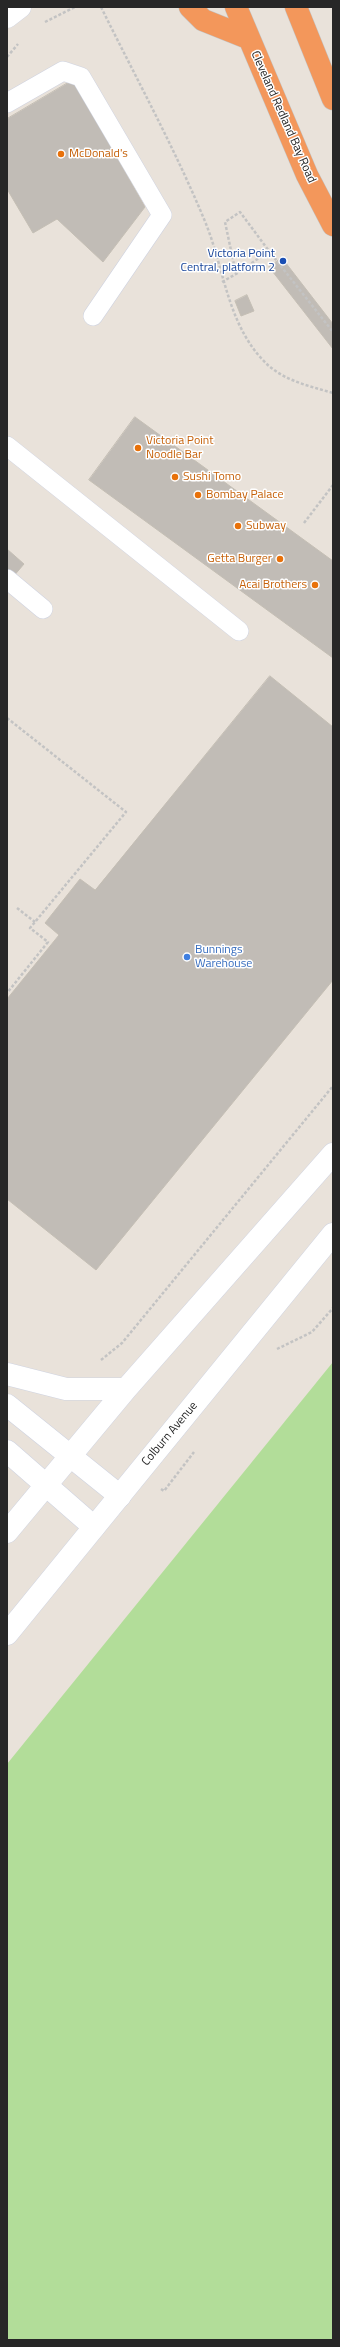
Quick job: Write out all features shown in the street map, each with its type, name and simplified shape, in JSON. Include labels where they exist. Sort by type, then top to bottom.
[{"type":"highway","points":[[190,7],[203,20],[248,38]]},
{"type":"highway","name":"Cleveland Redland Bay Road","points":[[236,7],[307,175],[333,225]]},
{"type":"highway","points":[[296,7],[333,99]]},
{"type":"main road","points":[[7,16],[20,7]]},
{"type":"main road","points":[[7,1532],[126,1389],[333,1154]]},
{"type":"main road","name":"Colburn Avenue","points":[[7,1634],[333,1234]]},
{"type":"main road","points":[[7,1374],[66,1389],[126,1389]]},
{"type":"main road","points":[[7,1405],[120,1496]]},
{"type":"main road","points":[[7,1451],[94,1527]]},
{"type":"lane","points":[[7,103],[63,70],[81,77],[162,215],[93,316]]},
{"type":"lane","points":[[7,446],[239,630]]},
{"type":"lane","points":[[7,579],[43,609]]},
{"type":"path","points":[[101,7],[198,204],[214,245],[222,282],[241,327],[252,347],[268,366],[290,380],[333,393]]},
{"type":"path","points":[[236,274],[225,222],[240,212],[333,332]]},
{"type":"path","points":[[222,282],[269,251]]},
{"type":"path","points":[[304,523],[333,485]]},
{"type":"path","points":[[7,718],[126,812],[30,928],[48,942],[7,993]]},
{"type":"path","points":[[17,908],[35,922]]},
{"type":"path","points":[[100,1361],[122,1343],[333,1086]]},
{"type":"path","points":[[272,1352],[312,1332],[333,1308]]},
{"type":"path","points":[[139,1471],[164,1491],[197,1449]]},
{"type":"green space","points":[[333,1362],[333,2340],[7,2340],[7,1764]]},
{"type":"building","name":"McDonald's","points":[[73,80],[145,207],[103,262],[57,219],[33,233],[7,189],[7,119]]},
{"type":"building","points":[[282,258],[333,324],[333,349],[269,267]]},
{"type":"building","points":[[247,295],[254,311],[241,316],[235,301]]},
{"type":"building","points":[[135,417],[333,561],[333,658],[89,480]]},
{"type":"building","points":[[7,549],[24,564],[7,584]]},
{"type":"building","name":"Bunnings Warehouse","points":[[270,676],[333,727],[333,980],[96,1270],[7,1199],[7,999],[59,935],[45,923],[80,879],[95,890]]},
{"type":"place","name":"McDonald's","points":[[61,154]]},
{"type":"place","name":"Victoria Point Central, platform 2","points":[[283,261]]},
{"type":"place","name":"Victoria Point Noodle Bar","points":[[138,448]]},
{"type":"place","name":"Sushi Tomo","points":[[175,477]]},
{"type":"place","name":"Bombay Palace","points":[[198,495]]},
{"type":"place","name":"Subway","points":[[238,526]]},
{"type":"place","name":"Getta Burger","points":[[280,559]]},
{"type":"place","name":"Acai Brothers","points":[[315,585]]},
{"type":"place","name":"Bunnings Warehouse","points":[[187,957]]}]
